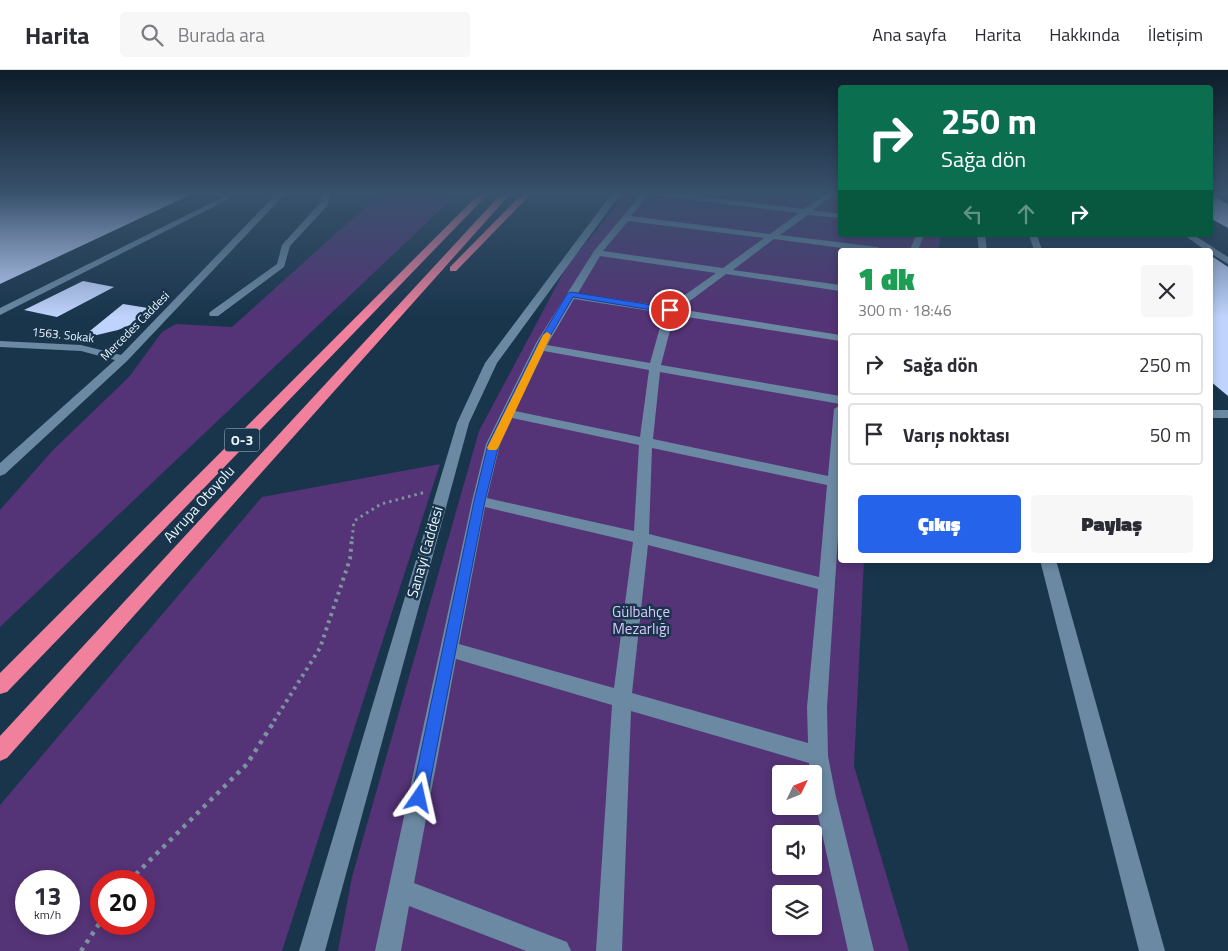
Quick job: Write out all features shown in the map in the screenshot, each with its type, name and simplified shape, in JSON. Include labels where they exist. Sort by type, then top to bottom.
[{"type":"highway","name":"Avrupa Otoyolu","points":[[0,686],[444,234]]},
{"type":"highway","name":"Avrupa Otoyolu","points":[[0,751],[470,234]]},
{"type":"highway","points":[[406,306],[444,278],[487,234]]},
{"type":"street","points":[[0,312],[155,234]]},
{"type":"street","name":"Mercedes Caddesi","points":[[0,472],[123,359],[243,234]]},
{"type":"street","points":[[214,314],[281,266],[286,245],[296,234]]},
{"type":"street","name":"Sanayi Caddesi","points":[[312,951],[463,423],[491,363],[586,234]]},
{"type":"street","points":[[388,951],[479,501],[494,444],[540,347],[571,294],[612,234]]},
{"type":"street","points":[[749,234],[862,248]]},
{"type":"street","points":[[609,951],[622,699],[641,538],[646,441],[655,367],[670,310],[775,234]]},
{"type":"street","points":[[1191,237],[1208,248]]},
{"type":"street","points":[[1213,251],[1228,261]]},
{"type":"street","points":[[597,253],[838,288]]},
{"type":"street","points":[[571,294],[838,338]]},
{"type":"street","name":"1563. Sokak","points":[[0,344],[81,348],[123,359]]},
{"type":"street","points":[[540,347],[838,400]]},
{"type":"street","points":[[508,413],[834,482]]},
{"type":"street","points":[[1213,414],[1228,414]]},
{"type":"street","points":[[838,433],[817,707],[818,756],[825,797],[861,951]]},
{"type":"street","points":[[479,501],[641,538],[826,585]]},
{"type":"street","points":[[1049,563],[1152,951]]},
{"type":"street","points":[[449,649],[818,756]]},
{"type":"street","points":[[400,890],[558,951]]},
{"type":"path","points":[[140,870],[247,764],[320,648],[350,559],[354,521],[381,504],[444,487]]},
{"type":"path","points":[[81,951],[92,935]]},
{"type":"green space","points":[[335,234],[415,234],[0,627],[0,510],[53,450],[129,377],[162,332],[176,324],[232,327]]},
{"type":"green space","name":"Gülbahçe Mezarlığı","points":[[593,234],[838,234],[838,237],[941,237],[938,248],[838,248],[838,563],[864,563],[854,766],[909,951],[338,951],[352,877],[479,431],[567,266]]},
{"type":"green space","points":[[440,464],[282,951],[0,951],[0,805],[262,497]]},
{"type":"building","points":[[0,234],[106,234],[0,284]]},
{"type":"building","points":[[1213,257],[1228,267],[1228,396],[1213,384]]},
{"type":"building","points":[[83,281],[114,287],[57,317],[24,310]]},
{"type":"building","points":[[123,304],[148,308],[130,325],[118,330],[80,339]]},
{"type":"slow traffic","points":[[493,448],[547,335]]},
{"type":"route","points":[[419,798],[479,501],[494,444],[542,343],[571,294],[670,310]]}]
